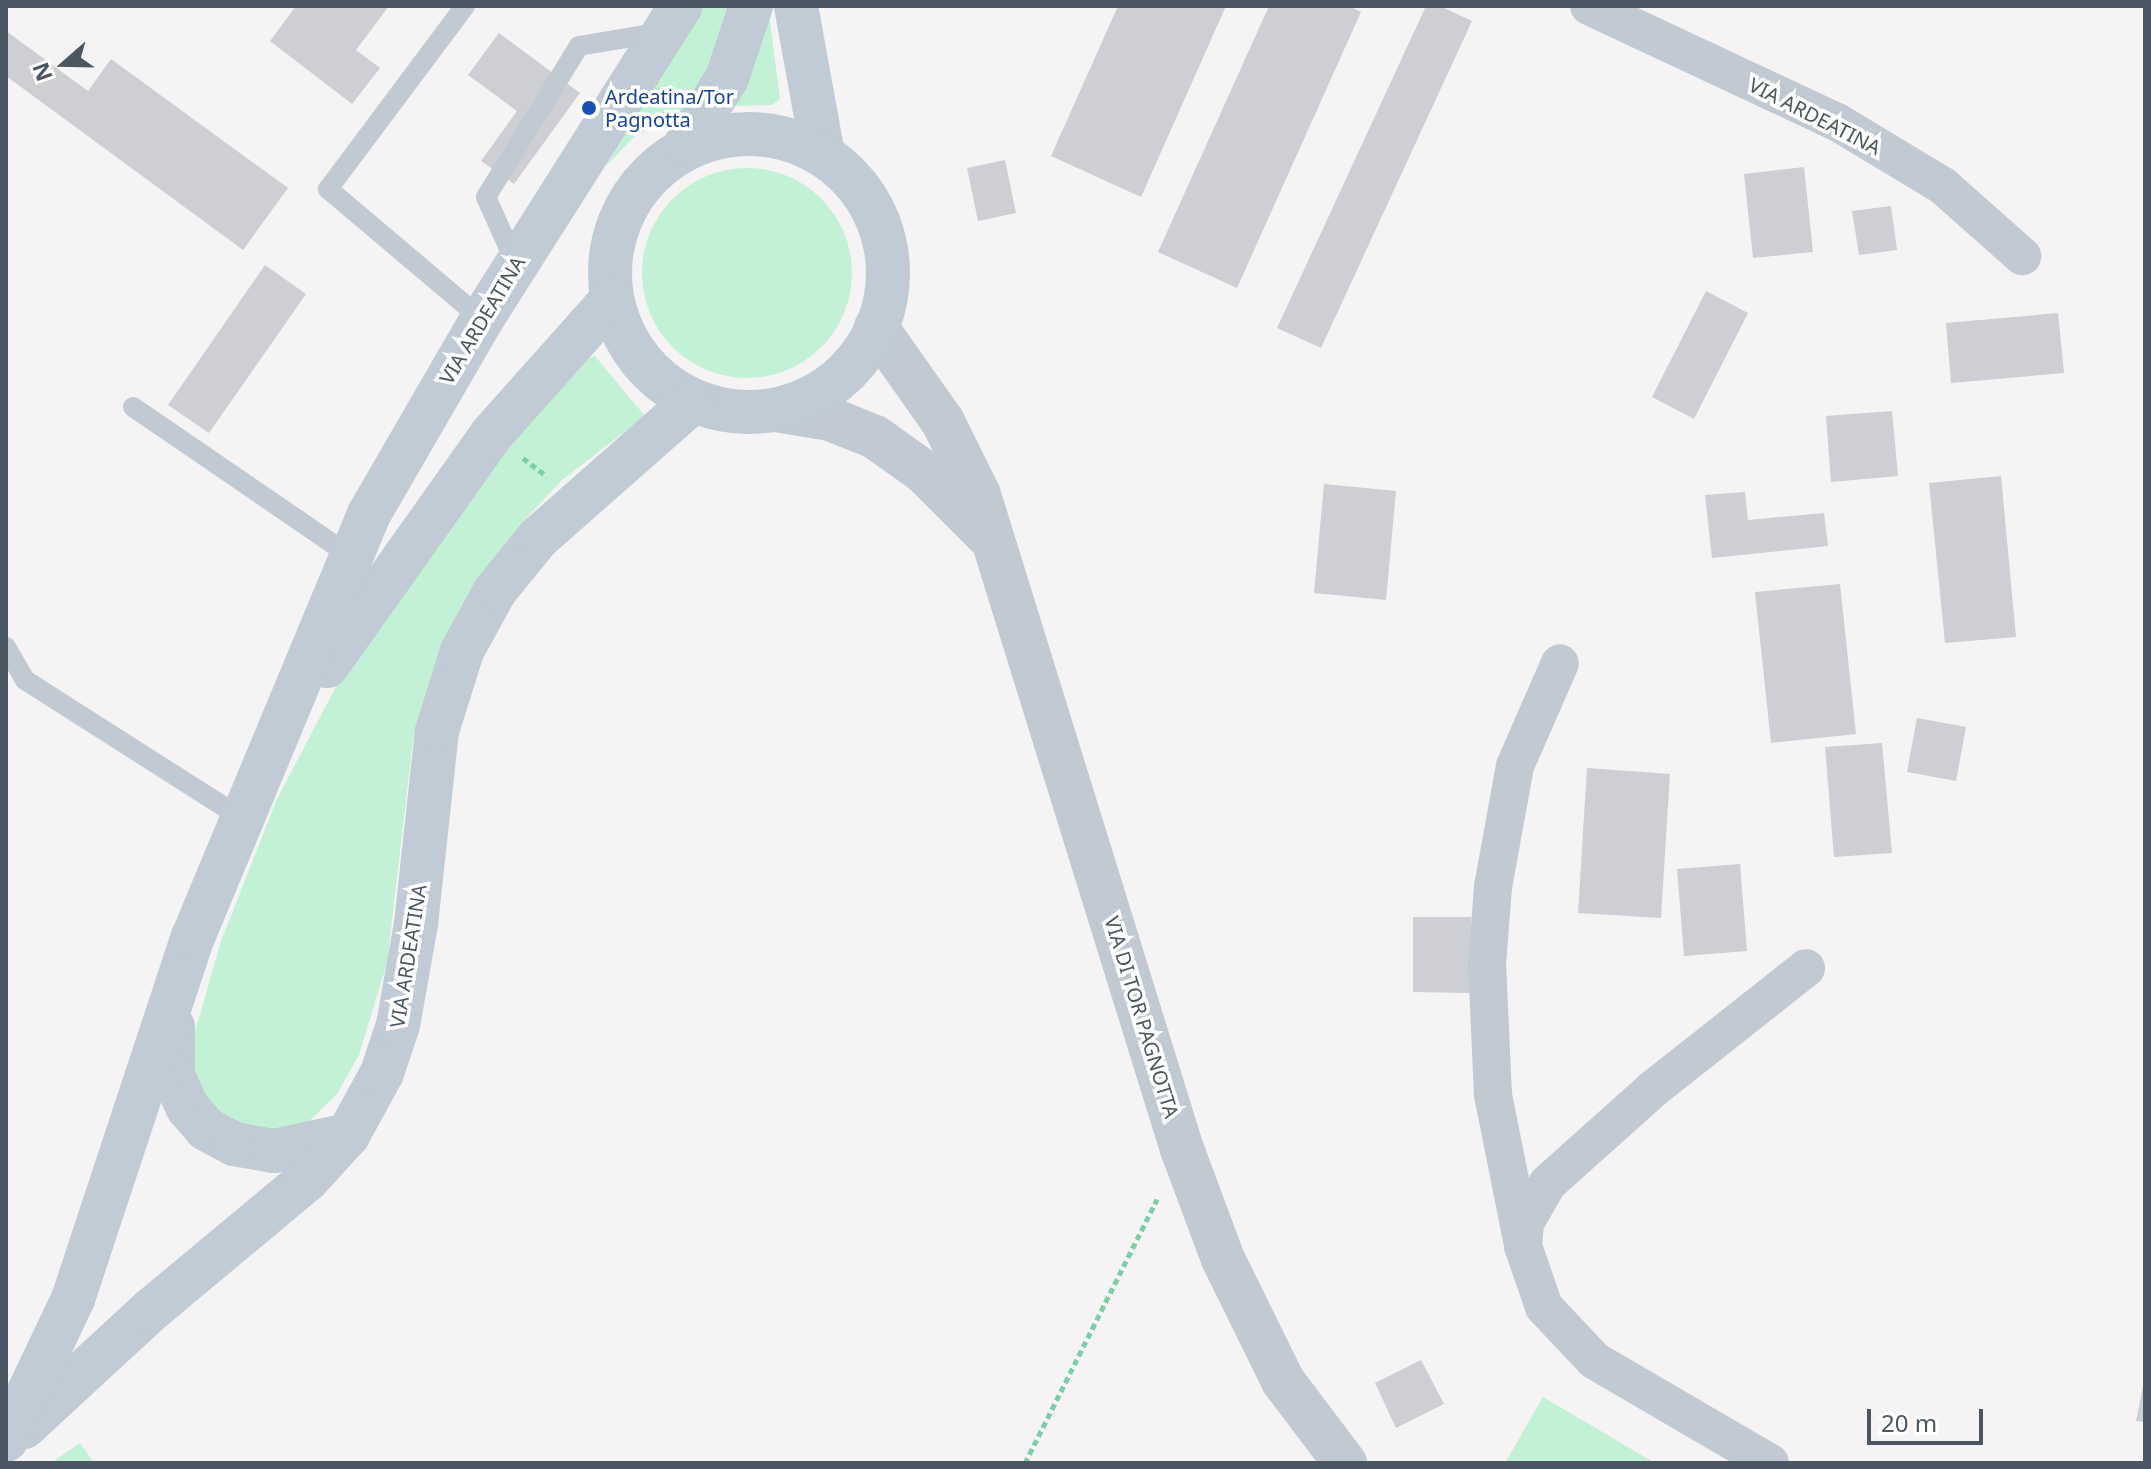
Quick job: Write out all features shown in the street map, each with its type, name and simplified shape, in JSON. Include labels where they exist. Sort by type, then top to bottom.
[{"type":"main road","points":[[686,144],[745,131],[785,138],[823,154],[862,192],[884,243],[886,285],[876,327],[853,367],[827,389],[776,410],[747,414],[692,402],[666,385],[632,350],[612,299],[613,249],[627,210],[644,184],[686,144],[727,78],[751,6]]},
{"type":"main road","points":[[796,6],[823,154]]},
{"type":"main road","name":"VIA ARDEATINA","points":[[6,1442],[80,1279],[193,937],[240,817],[378,495],[516,264],[674,19]]},
{"type":"main road","name":"VIA ARDEATINA","points":[[275,739],[491,435],[612,299]]},
{"type":"main road","name":"VIA ARDEATINA","points":[[6,1442],[152,1309],[307,1180],[348,1135],[382,1073],[404,999],[437,731],[462,651],[495,591],[538,538],[692,402]]},
{"type":"main road","points":[[193,937],[169,1061],[188,1108],[206,1129],[234,1144],[260,1150],[290,1151],[348,1135]]},
{"type":"street","name":"VIA ARDEATINA","points":[[1589,6],[1837,122],[1943,186],[2022,256]]},
{"type":"street","name":"VIA DI TOR PAGNOTTA","points":[[876,327],[953,439],[997,545],[1182,1149],[1223,1259],[1283,1381],[1345,1463]]},
{"type":"street","points":[[776,410],[830,419],[875,437],[924,472],[997,545]]},
{"type":"street","points":[[1560,663],[1515,766],[1493,887],[1487,965],[1493,1095],[1523,1246],[1544,1307],[1594,1360],[1770,1463]]},
{"type":"street","points":[[1523,1246],[1525,1223],[1548,1183],[1663,1080],[1806,968]]},
{"type":"lane","points":[[465,6],[328,189],[482,319]]},
{"type":"lane","points":[[516,264],[486,197],[579,46],[674,19]]},
{"type":"lane","points":[[133,407],[351,556]]},
{"type":"lane","points":[[6,647],[25,680],[240,817]]},
{"type":"path","points":[[516,454],[561,486]]},
{"type":"path","points":[[1025,1463],[1182,1149]]},
{"type":"green space","points":[[704,6],[729,6],[715,62],[684,111],[635,136],[605,167]]},
{"type":"green space","points":[[768,6],[780,99],[772,105],[736,106]]},
{"type":"green space","points":[[747,168],[787,176],[821,199],[844,233],[852,273],[844,313],[821,347],[787,370],[747,378],[707,370],[673,347],[650,313],[642,273],[650,233],[673,199],[707,176]]},
{"type":"green space","points":[[595,356],[645,416],[562,480],[520,525],[491,562],[440,655],[413,740],[387,963],[359,1055],[337,1094],[305,1125],[292,1131],[237,1131],[197,1094],[191,1046],[221,941],[277,799],[340,679],[495,463],[584,360]]},
{"type":"green space","points":[[1543,1397],[1655,1463],[1505,1463]]},
{"type":"green space","points":[[80,1443],[94,1463],[51,1463]]},
{"type":"building","points":[[296,6],[389,6],[356,50],[380,68],[352,104],[270,41]]},
{"type":"building","points":[[1118,6],[1226,6],[1141,197],[1051,156]]},
{"type":"building","points":[[1269,6],[1349,6],[1361,12],[1237,288],[1158,252]]},
{"type":"building","points":[[1426,6],[1440,6],[1472,21],[1321,348],[1277,328]]},
{"type":"building","points":[[6,31],[88,91],[111,59],[288,188],[243,250],[6,76]]},
{"type":"building","points":[[499,33],[580,93],[514,184],[481,161],[517,111],[468,75]]},
{"type":"building","points":[[1005,160],[1016,213],[978,221],[967,168]]},
{"type":"building","points":[[1804,167],[1813,252],[1753,258],[1744,174]]},
{"type":"building","points":[[1891,206],[1897,250],[1859,255],[1852,211]]},
{"type":"building","points":[[265,265],[306,294],[209,433],[168,405]]},
{"type":"building","points":[[1706,291],[1748,313],[1694,419],[1652,397]]},
{"type":"building","points":[[2058,313],[2064,373],[1951,383],[1946,323]]},
{"type":"building","points":[[1892,411],[1898,476],[1831,482],[1826,416]]},
{"type":"building","points":[[2001,476],[2016,637],[1945,643],[1929,483]]},
{"type":"building","points":[[1324,484],[1396,491],[1386,600],[1314,593]]},
{"type":"building","points":[[1745,492],[1748,520],[1824,513],[1828,546],[1712,558],[1705,495]]},
{"type":"building","points":[[1840,584],[1856,734],[1771,743],[1755,592]]},
{"type":"building","points":[[1917,718],[1966,727],[1956,781],[1907,772]]},
{"type":"building","points":[[1882,743],[1892,853],[1834,857],[1825,747]]},
{"type":"building","points":[[1587,768],[1670,774],[1661,918],[1578,913]]},
{"type":"building","points":[[1740,864],[1747,951],[1684,956],[1677,869]]},
{"type":"building","points":[[1413,917],[1471,917],[1470,993],[1413,992]]},
{"type":"building","points":[[1421,1360],[1444,1404],[1396,1428],[1375,1383]]},
{"type":"building","points":[[2145,1381],[2145,1422],[2136,1421]]},
{"type":"place","name":"Ardeatina/Tor Pagnotta","points":[[589,108]]}]
